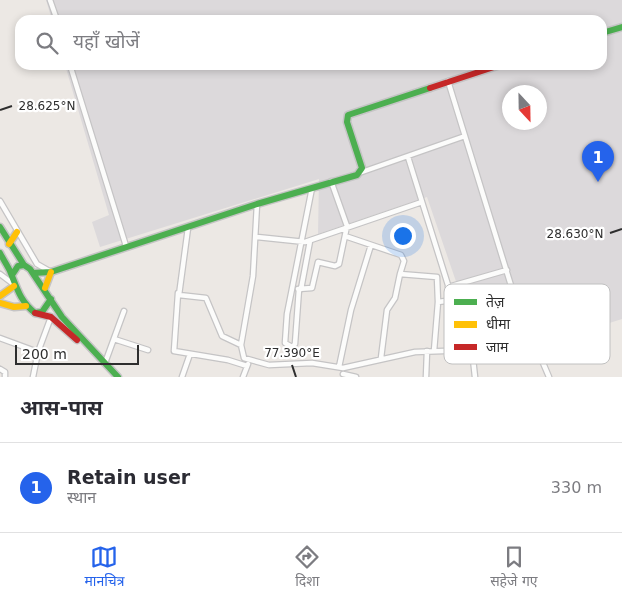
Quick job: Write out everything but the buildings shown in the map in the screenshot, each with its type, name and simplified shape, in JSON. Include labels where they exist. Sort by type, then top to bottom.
[{"type":"street","points":[[50,0],[54,15]]},
{"type":"street","points":[[607,32],[622,27]]},
{"type":"street","points":[[72,70],[126,246]]},
{"type":"street","points":[[362,172],[346,119],[348,115],[484,70]]},
{"type":"street","points":[[448,81],[511,284]]},
{"type":"street","points":[[33,273],[51,272],[257,204],[331,181],[358,175],[465,136]]},
{"type":"street","points":[[408,157],[447,284]]},
{"type":"street","points":[[292,288],[312,288],[318,262],[335,266],[340,264],[347,226],[331,181]]},
{"type":"street","points":[[310,240],[300,289],[295,344],[292,347],[287,346],[284,339],[312,188]]},
{"type":"street","points":[[0,201],[37,264],[51,272]]},
{"type":"street","points":[[257,237],[301,242],[422,202]]},
{"type":"street","points":[[257,204],[257,237],[253,276],[241,345],[242,356],[249,360],[269,365],[312,363],[341,367],[381,358],[427,351],[444,351]]},
{"type":"street","points":[[0,227],[9,244],[44,288],[54,306],[105,363],[111,375]]},
{"type":"street","points":[[188,228],[178,293],[174,351],[228,360],[247,366]]},
{"type":"street","points":[[9,244],[17,232]]},
{"type":"street","points":[[345,236],[402,255],[404,261],[395,298],[387,310],[381,358]]},
{"type":"street","points":[[356,377],[342,375],[341,367],[351,310],[371,245]]},
{"type":"street","points":[[0,253],[12,275],[13,284]]},
{"type":"street","points":[[12,275],[18,266],[24,265]]},
{"type":"street","points":[[458,284],[507,270]]},
{"type":"street","points":[[44,288],[51,272]]},
{"type":"street","points":[[0,274],[12,275]]},
{"type":"street","points":[[0,274],[13,284],[26,306],[35,313],[51,317],[68,330],[111,375],[118,377]]},
{"type":"street","points":[[400,274],[437,277],[438,302],[434,351]]},
{"type":"street","points":[[0,296],[13,284]]},
{"type":"street","points":[[178,293],[181,296],[206,298],[222,336],[241,345]]},
{"type":"street","points":[[35,313],[42,312],[51,299]]},
{"type":"street","points":[[438,302],[444,302]]},
{"type":"street","points":[[0,304],[14,307],[26,306]]},
{"type":"street","points":[[105,363],[124,311]]},
{"type":"street","points":[[33,377],[38,352],[51,317]]},
{"type":"street","points":[[0,338],[38,352]]},
{"type":"street","points":[[114,339],[148,350]]},
{"type":"street","points":[[426,377],[427,351]]},
{"type":"street","points":[[182,377],[190,354]]},
{"type":"street","points":[[243,377],[249,360]]},
{"type":"street","points":[[474,364],[475,377]]},
{"type":"street","points":[[544,364],[549,377]]},
{"type":"street","points":[[0,369],[5,372],[5,377]]},
{"type":"shaded area","points":[[46,0],[622,0],[622,319],[610,323],[610,284],[457,284],[427,197],[318,234],[319,179],[100,247],[92,222],[109,215],[66,70],[607,70],[607,15],[50,15]]},
{"type":"traffic: fast","points":[[607,32],[622,27]]},
{"type":"traffic: fast","points":[[33,273],[51,272],[257,204],[357,175],[362,168],[347,122],[348,115],[430,88]]},
{"type":"traffic: fast","points":[[0,227],[24,265]]},
{"type":"traffic: fast","points":[[0,253],[20,294],[35,313],[42,312],[51,299]]},
{"type":"traffic: fast","points":[[12,275],[18,266],[24,265],[30,269],[62,317],[118,377]]},
{"type":"traffic: slow","points":[[9,244],[17,232]]},
{"type":"traffic: slow","points":[[45,288],[51,272]]},
{"type":"traffic: slow","points":[[0,296],[14,286]]},
{"type":"traffic: slow","points":[[0,303],[14,307],[26,306]]},
{"type":"traffic: jam","points":[[430,88],[485,70]]},
{"type":"traffic: jam","points":[[35,313],[51,317],[77,340]]},
{"type":"place","name":"Retain user","points":[[598,182]]}]
